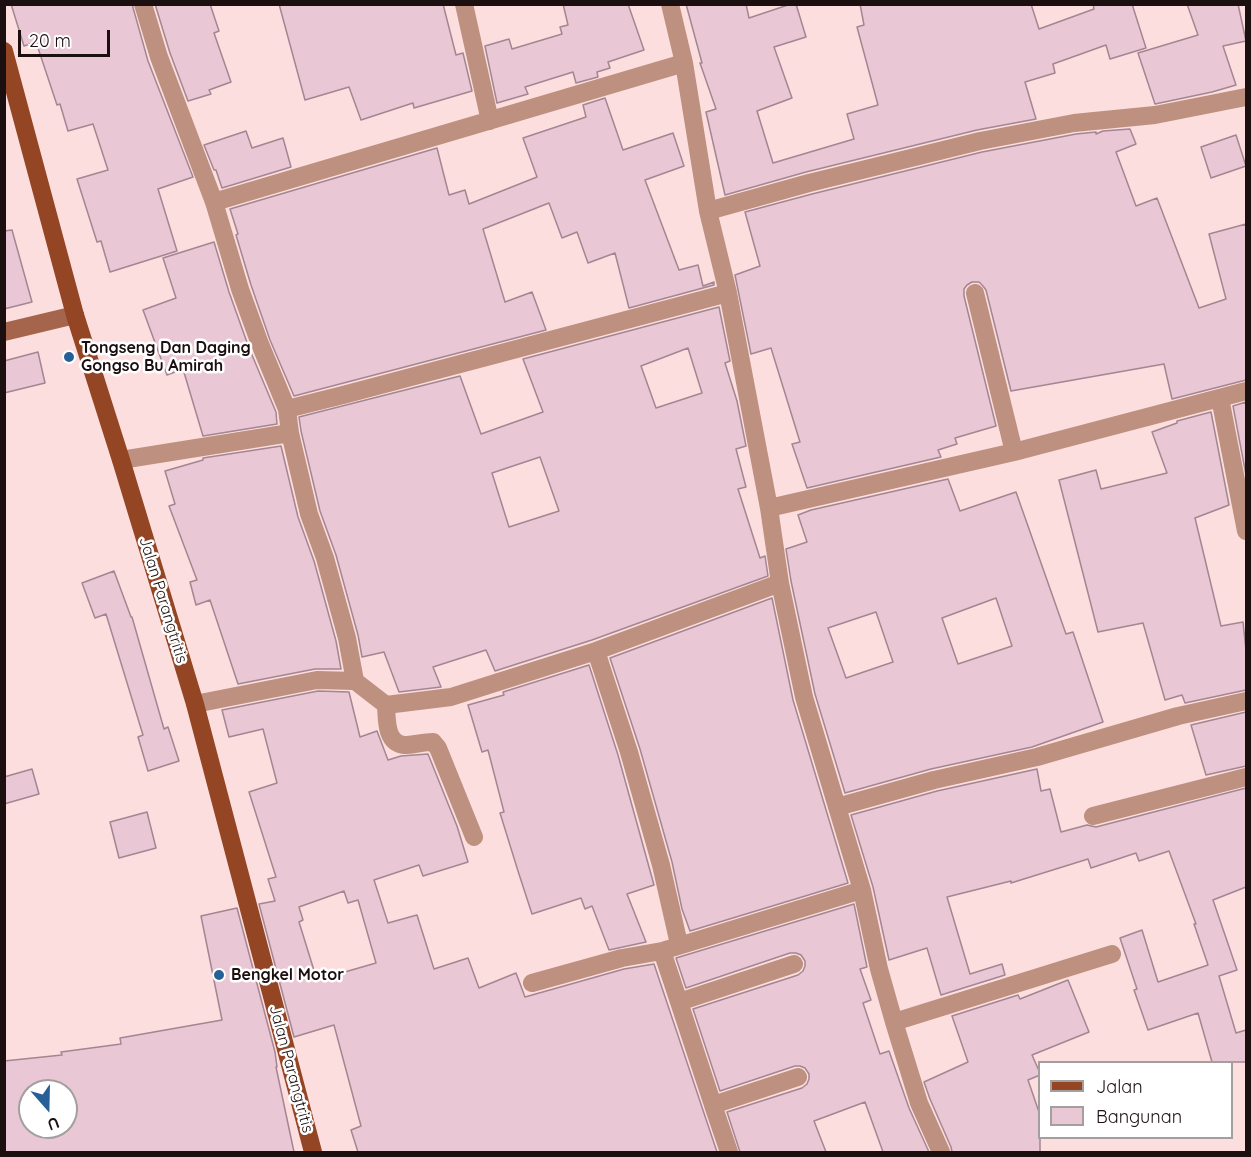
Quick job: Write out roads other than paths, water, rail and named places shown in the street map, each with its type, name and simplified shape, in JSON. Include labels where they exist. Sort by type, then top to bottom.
[{"type":"main road","name":"Jalan Parangtritis","points":[[4,51],[75,315],[195,704],[313,1152]]},
{"type":"street","points":[[144,4],[159,57],[214,202],[240,289],[260,344],[288,409],[290,434],[309,514],[325,558],[347,638],[355,681]]},
{"type":"street","points":[[464,4],[490,121]]},
{"type":"street","points":[[670,4],[684,63],[708,211],[728,293],[769,508],[780,583],[804,697],[862,890],[879,969],[894,1022],[919,1103],[941,1152]]},
{"type":"street","points":[[214,202],[684,63]]},
{"type":"street","points":[[708,211],[963,144],[1074,123],[1155,115],[1246,97]]},
{"type":"street","points":[[288,409],[728,293]]},
{"type":"street","points":[[975,293],[1014,452]]},
{"type":"street","points":[[4,332],[75,315]]},
{"type":"street","points":[[769,508],[1014,452],[1246,391]]},
{"type":"street","points":[[1220,398],[1246,531]]},
{"type":"street","points":[[121,460],[290,434]]},
{"type":"street","points":[[195,704],[318,680],[355,681],[386,705],[451,697],[596,651],[780,583]]},
{"type":"street","points":[[596,651],[662,865],[679,944]]},
{"type":"street","points":[[837,807],[934,780],[1037,757],[1178,716],[1246,701]]},
{"type":"street","points":[[386,705],[389,732],[398,744],[433,742],[438,748],[474,837]]},
{"type":"street","points":[[1093,816],[1246,777]]},
{"type":"street","points":[[532,983],[622,958],[662,951],[862,890]]},
{"type":"street","points":[[662,951],[729,1152]]},
{"type":"street","points":[[894,1022],[1112,954]]},
{"type":"street","points":[[679,1002],[794,964]]},
{"type":"street","points":[[713,1105],[798,1077]]},
{"type":"place","name":"Tongseng Dan Daging Gongso Bu Amirah","points":[[69,357]]},
{"type":"place","name":"Bengkel Motor","points":[[219,975]]}]
